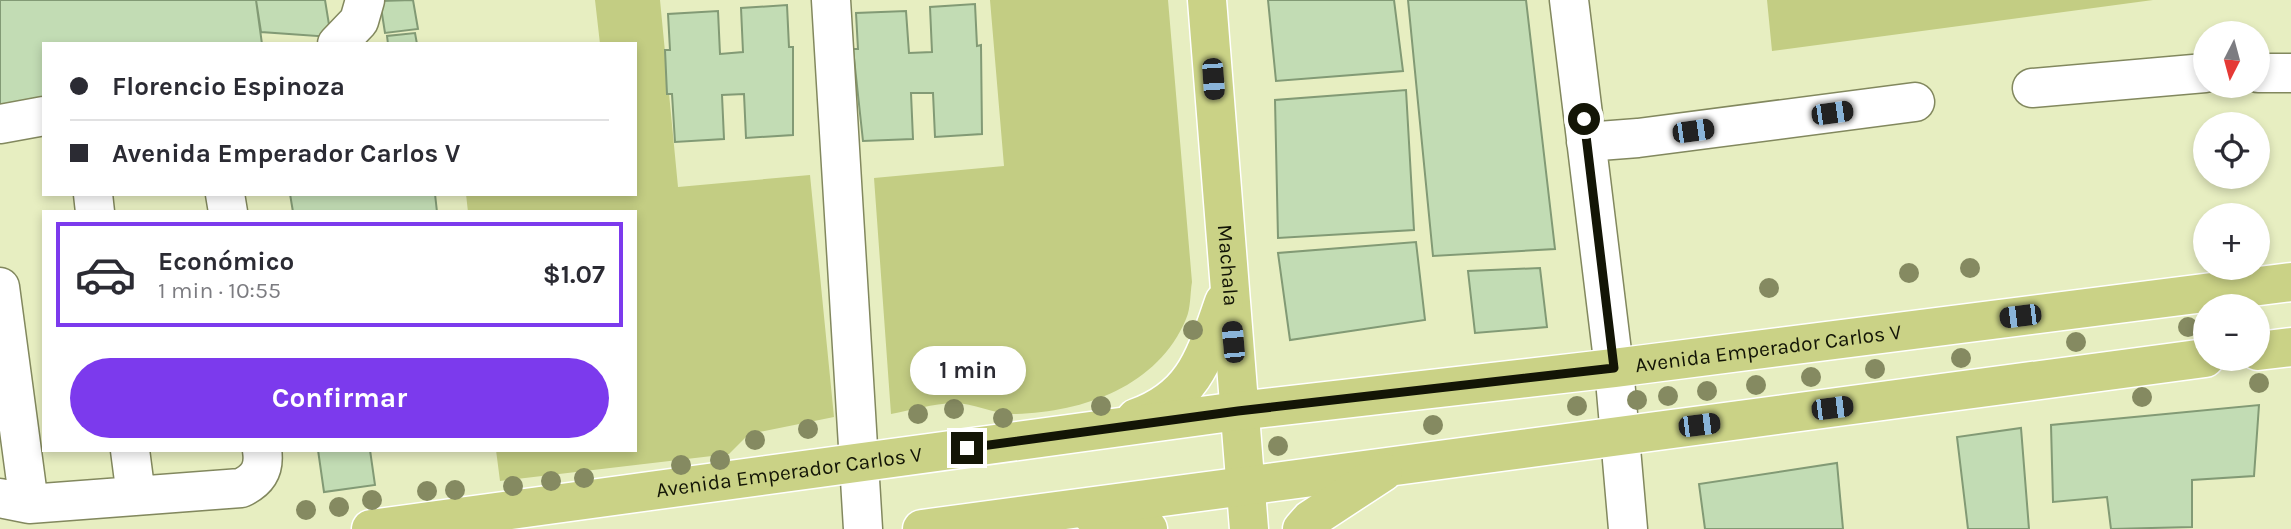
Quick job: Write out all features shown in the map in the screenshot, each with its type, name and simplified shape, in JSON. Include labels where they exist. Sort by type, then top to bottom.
[{"type":"main road","name":"Machala","points":[[1207,0],[1249,529]]},
{"type":"main road","name":"Avenida Emperador Carlos V","points":[[371,529],[1238,411],[1614,368],[2291,282]]},
{"type":"main road","points":[[1104,429],[1157,411],[1190,383],[1204,359],[1228,290]]},
{"type":"main road","points":[[2270,350],[2291,347]]},
{"type":"main road","points":[[922,529],[2193,360]]},
{"type":"main road","points":[[1302,529],[1310,520],[1391,467]]},
{"type":"main road","points":[[1072,509],[1148,529]]},
{"type":"street","points":[[339,42],[359,21],[365,0]]},
{"type":"street","points":[[831,0],[863,529]]},
{"type":"street","points":[[1569,0],[1614,368],[1628,529]]},
{"type":"street","points":[[2270,73],[2291,73]]},
{"type":"street","points":[[2032,88],[2193,74]]},
{"type":"street","points":[[1587,142],[1638,138],[1914,102]]},
{"type":"street","points":[[0,124],[42,116]]},
{"type":"street","points":[[0,287],[15,501],[241,488],[253,482],[261,472],[262,452]]},
{"type":"street","points":[[130,452],[136,496]]},
{"type":"green space","points":[[595,0],[660,0],[678,187],[810,175],[834,417],[749,434],[729,454],[500,481],[496,452],[637,452],[637,210],[468,210],[466,196],[637,196],[637,42],[600,42]]},
{"type":"green space","points":[[990,0],[1168,0],[1192,282],[1189,310],[1173,343],[1157,362],[1137,379],[1090,401],[1065,408],[1013,414],[954,403],[891,414],[874,178],[1004,166]]},
{"type":"green space","points":[[1767,0],[2153,0],[1772,51]]},
{"type":"building","points":[[0,0],[256,0],[262,42],[42,42],[42,102],[0,109]]},
{"type":"building","points":[[256,0],[325,0],[331,37],[261,32]]},
{"type":"building","points":[[413,0],[418,29],[385,33],[380,1]]},
{"type":"building","points":[[1268,0],[1394,0],[1403,71],[1276,81]]},
{"type":"building","points":[[1408,0],[1526,0],[1555,249],[1433,256]]},
{"type":"building","points":[[975,4],[977,46],[981,45],[982,134],[935,137],[933,93],[911,93],[913,139],[863,141],[853,49],[858,49],[856,13],[906,11],[909,53],[932,52],[930,7]]},
{"type":"building","points":[[787,5],[789,47],[793,47],[793,135],[746,138],[744,94],[722,95],[724,139],[675,142],[672,94],[667,94],[665,50],[670,50],[668,14],[718,11],[720,54],[743,52],[741,8]]},
{"type":"building","points":[[415,33],[417,42],[388,42],[387,36]]},
{"type":"building","points":[[1406,90],[1414,230],[1278,238],[1275,100]]},
{"type":"building","points":[[290,196],[435,196],[437,210],[293,210]]},
{"type":"building","points":[[1416,242],[1425,320],[1290,340],[1278,253]]},
{"type":"building","points":[[1540,268],[1547,327],[1475,333],[1468,271]]},
{"type":"building","points":[[2259,405],[2254,476],[2192,480],[2192,527],[2111,529],[2107,497],[2053,502],[2051,425]]},
{"type":"building","points":[[2021,428],[2029,529],[1968,529],[1957,437]]},
{"type":"building","points":[[318,452],[370,452],[375,485],[324,492]]},
{"type":"building","points":[[1837,463],[1843,529],[1705,529],[1699,484]]},
{"type":"route","points":[[967,448],[1238,411],[1614,368],[1584,119]]}]
